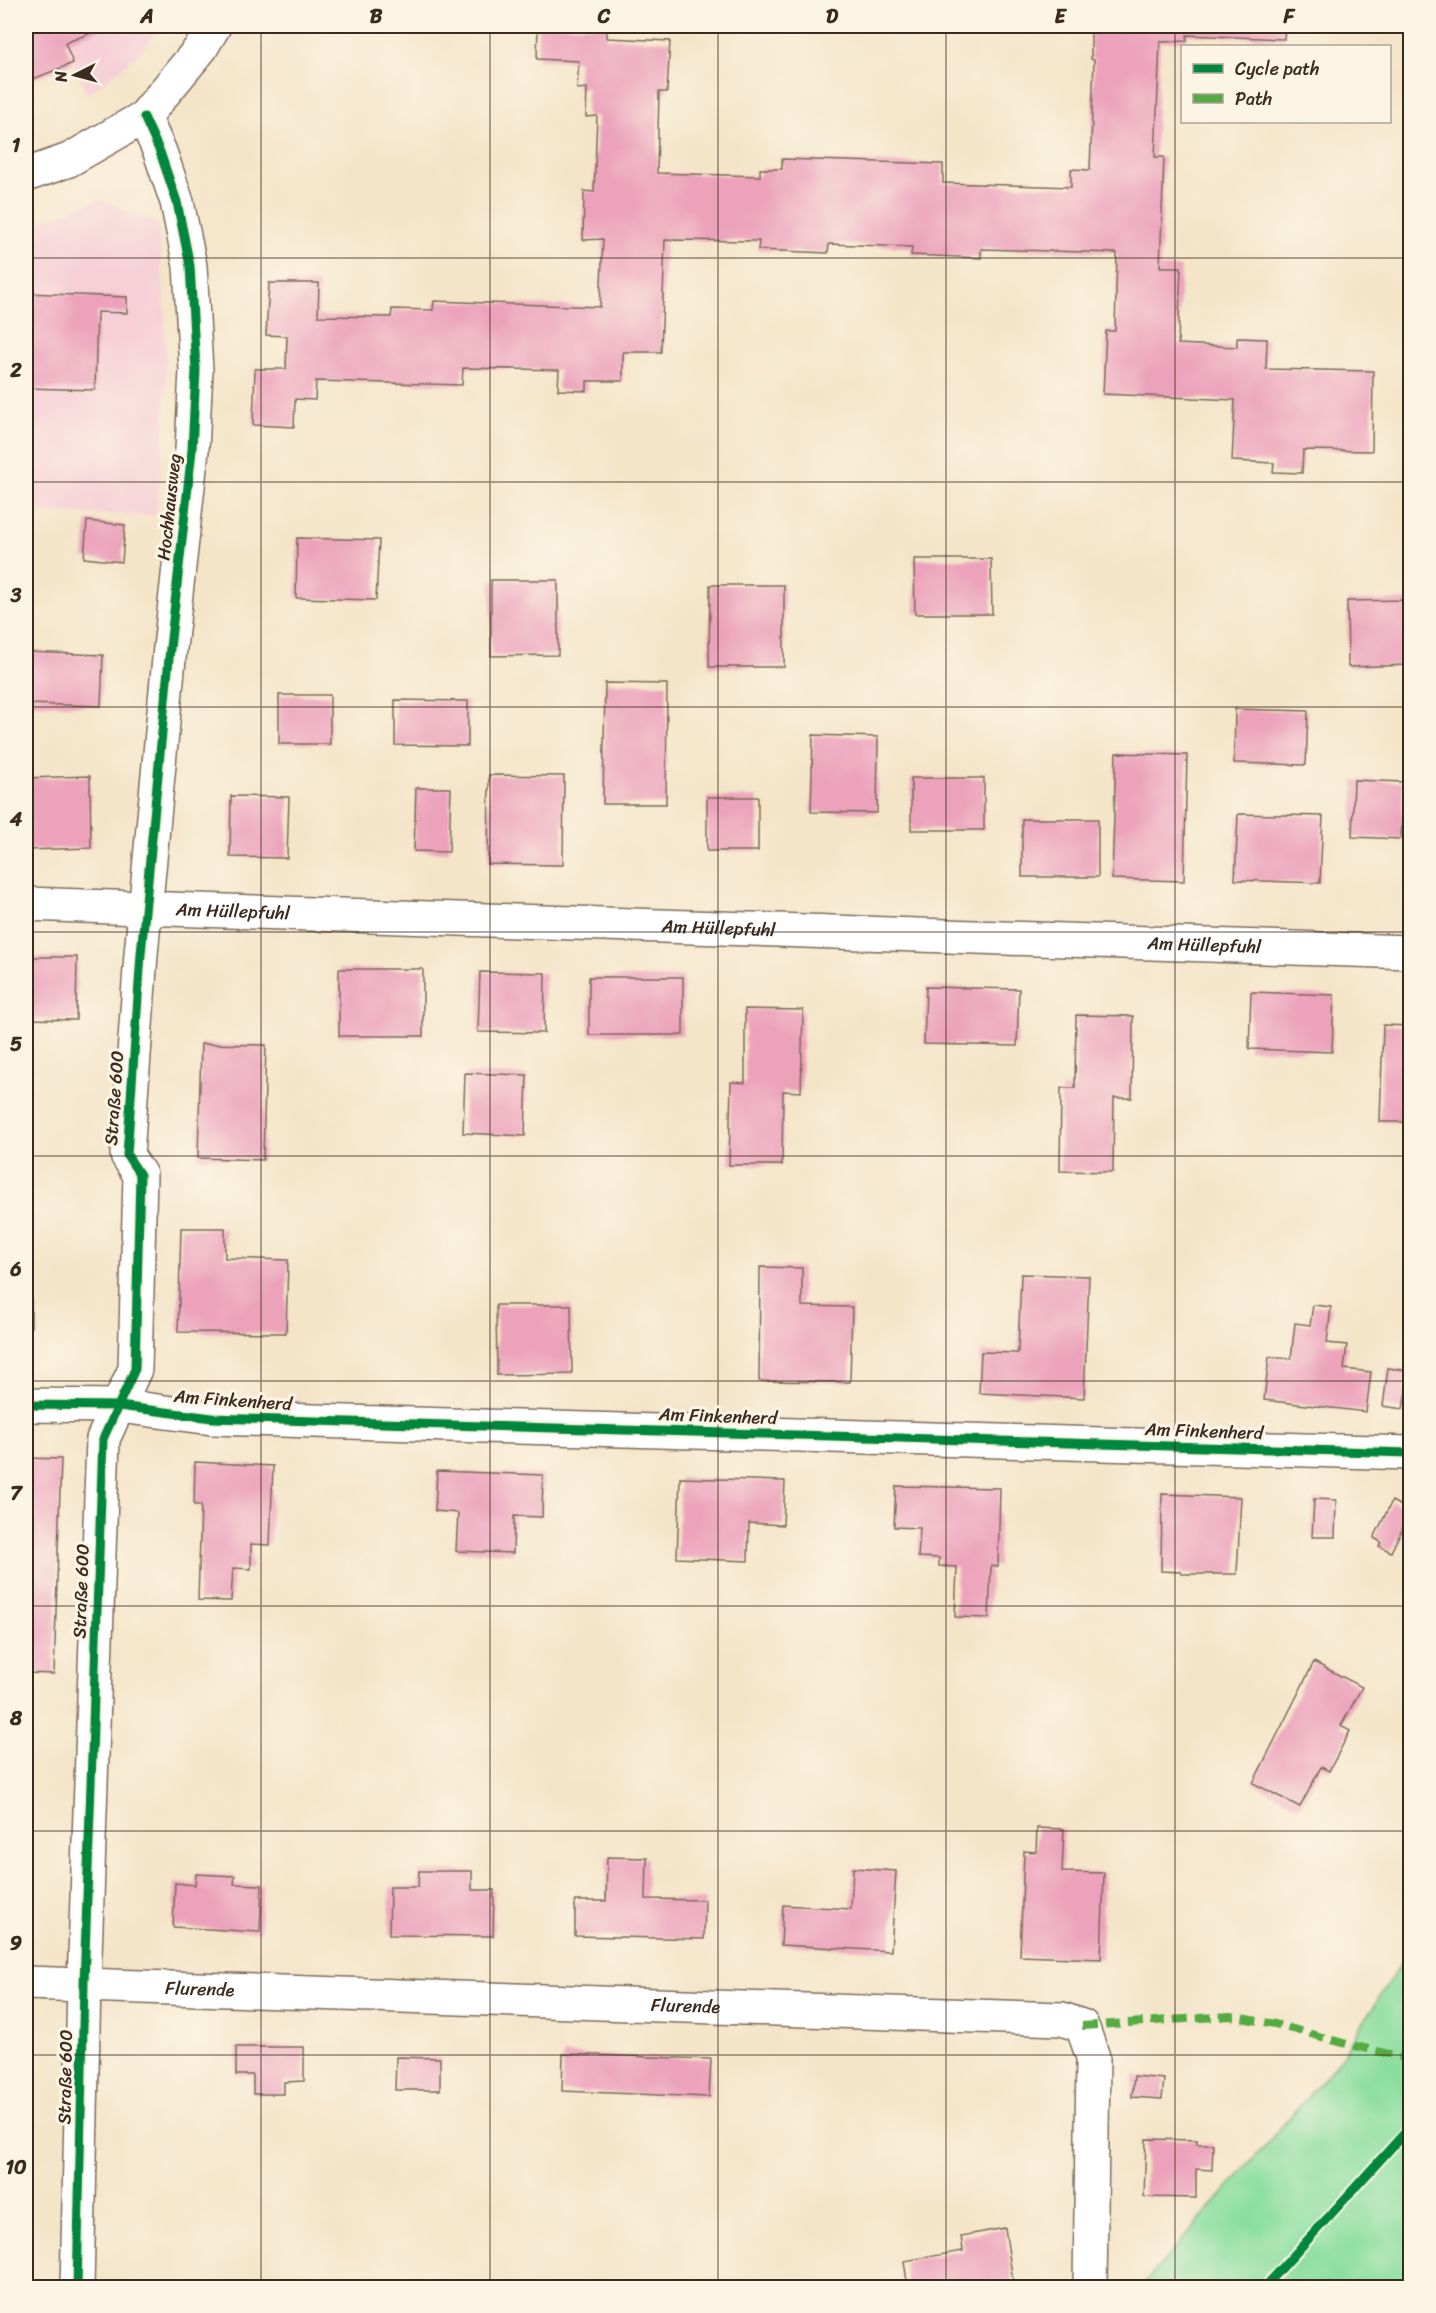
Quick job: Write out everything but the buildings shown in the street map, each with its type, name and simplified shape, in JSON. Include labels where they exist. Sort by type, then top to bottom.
[{"type":"street","points":[[26,175],[69,160],[144,117],[201,48],[214,26]]},
{"type":"street","name":"Hochhausweg","points":[[144,117],[160,152],[177,202],[190,266],[196,370],[192,450],[145,908]]},
{"type":"street","name":"Am Hüllepfuhl","points":[[26,904],[1410,952]]},
{"type":"street","name":"Straße 600","points":[[77,2288],[84,1984],[103,1439],[135,1369],[140,1175],[127,1155],[145,908]]},
{"type":"street","name":"Am Finkenherd","points":[[26,1405],[119,1406],[212,1418],[1410,1453]]},
{"type":"street","name":"Flurende","points":[[26,1983],[1062,2019],[1082,2026],[1093,2057],[1090,2288]]},
{"type":"shaded area","points":[[59,26],[162,26],[136,56],[87,95]]},
{"type":"shaded area","points":[[100,199],[158,224],[165,314],[166,378],[164,433],[156,516],[26,512],[26,226]]},
{"type":"green space","points":[[1410,1949],[1410,2287],[1141,2287],[1339,2061]]},
{"type":"marked path","points":[[1082,2026],[1230,2016],[1275,2024],[1410,2059]]},
{"type":"cycle path","points":[[77,2288],[84,1984],[103,1439],[135,1369],[140,1175],[127,1155],[141,954],[170,648],[192,450],[196,370],[190,266],[177,202],[160,152],[144,117]]},
{"type":"cycle path","points":[[26,1405],[119,1406],[212,1418],[1410,1453]]},
{"type":"cycle path","points":[[1264,2288],[1410,2127]]}]
